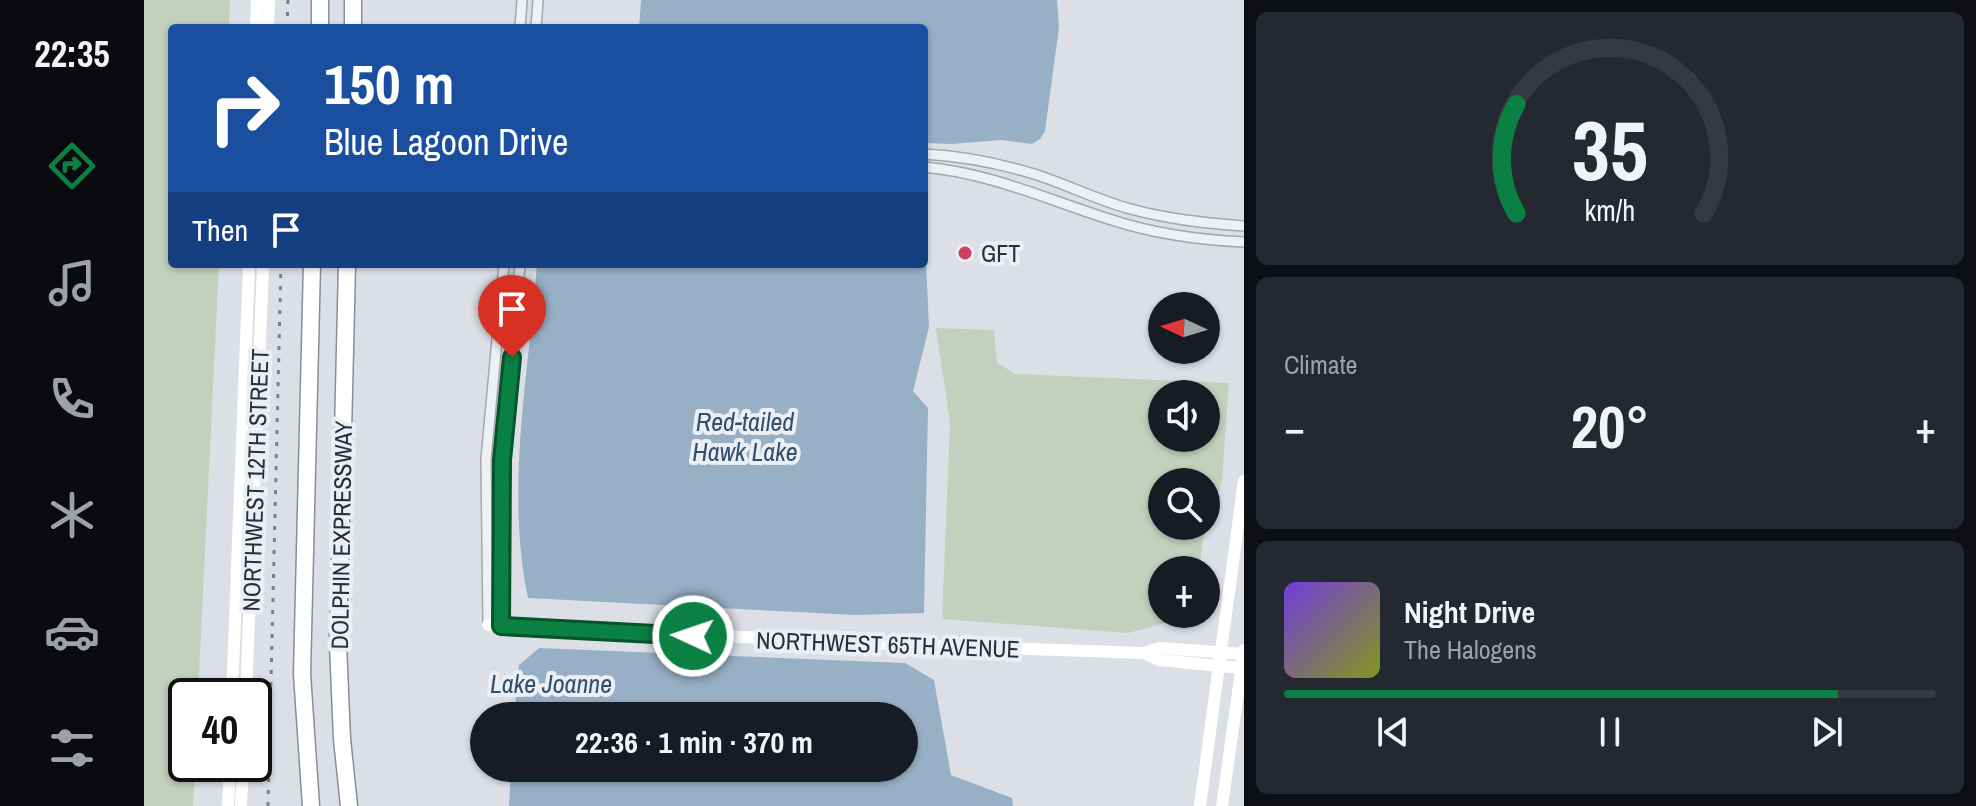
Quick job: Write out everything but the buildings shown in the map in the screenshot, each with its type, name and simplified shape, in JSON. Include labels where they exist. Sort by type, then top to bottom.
[{"type":"highway","points":[[320,0],[320,24]]},
{"type":"highway","points":[[353,0],[353,24]]},
{"type":"highway","name":"DOLPHIN EXPRESSWAY","points":[[311,806],[302,674],[312,268]]},
{"type":"highway","name":"DOLPHIN EXPRESSWAY","points":[[347,268],[338,621],[342,739],[349,806]]},
{"type":"highway","points":[[342,739],[360,806]]},
{"type":"main road","points":[[256,24],[257,0]]},
{"type":"main road","points":[[268,24],[269,0]]},
{"type":"main road","name":"NORTHWEST 12TH STREET","points":[[233,678],[249,268]]},
{"type":"main road","name":"NORTHWEST 12TH STREET","points":[[247,678],[263,268]]},
{"type":"main road","points":[[1200,806],[1244,481]]},
{"type":"main road","name":"NORTHWEST 65TH AVENUE","points":[[494,625],[896,645],[1144,653],[1159,660],[1221,659],[1244,652]]},
{"type":"main road","points":[[1222,806],[1244,652]]},
{"type":"main road","name":"NORTHWEST 65TH AVENUE","points":[[1221,659],[1241,668]]},
{"type":"main road","points":[[228,806],[229,782]]},
{"type":"main road","points":[[241,806],[242,782]]},
{"type":"street","points":[[520,24],[522,0]]},
{"type":"street","points":[[536,24],[538,0]]},
{"type":"street","points":[[928,154],[1007,166],[1143,212],[1188,221],[1244,226]]},
{"type":"street","points":[[928,168],[1005,181],[1105,218],[1153,231],[1244,242]]},
{"type":"street","points":[[494,625],[486,459],[504,268]]},
{"type":"street","points":[[494,625],[502,460],[520,268]]},
{"type":"green space","points":[[144,0],[230,0],[229,24],[168,24],[168,268],[219,268],[199,678],[168,678],[168,782],[194,782],[193,806],[144,806]]},
{"type":"green space","points":[[936,328],[994,330],[997,363],[1016,374],[1158,380],[1148,380],[1148,452],[1220,452],[1220,383],[1229,383],[1220,487],[1220,468],[1148,468],[1148,540],[1203,540],[1201,556],[1148,556],[1148,628],[1128,633],[942,619],[950,423]]},
{"type":"water","points":[[641,0],[1057,0],[1059,27],[1045,131],[1040,139],[1032,144],[1001,140],[952,144],[928,143],[928,24],[639,24]]},
{"type":"water","name":"Red-tailed Hawk Lake","points":[[537,268],[926,268],[929,327],[913,391],[928,408],[924,613],[855,615],[528,598],[521,557],[519,515],[521,431]]},
{"type":"water","name":"Lake Joanne","points":[[539,648],[905,663],[934,680],[951,775],[1012,798],[1013,806],[509,806],[510,782],[918,782],[918,702],[515,702],[519,665]]},
{"type":"railway","points":[[287,24],[288,0]]},
{"type":"railway","points":[[268,806],[281,268]]},
{"type":"place","name":"GFT","points":[[965,253]]},
{"type":"route","points":[[512,357],[502,460],[501,626],[693,636]]}]
